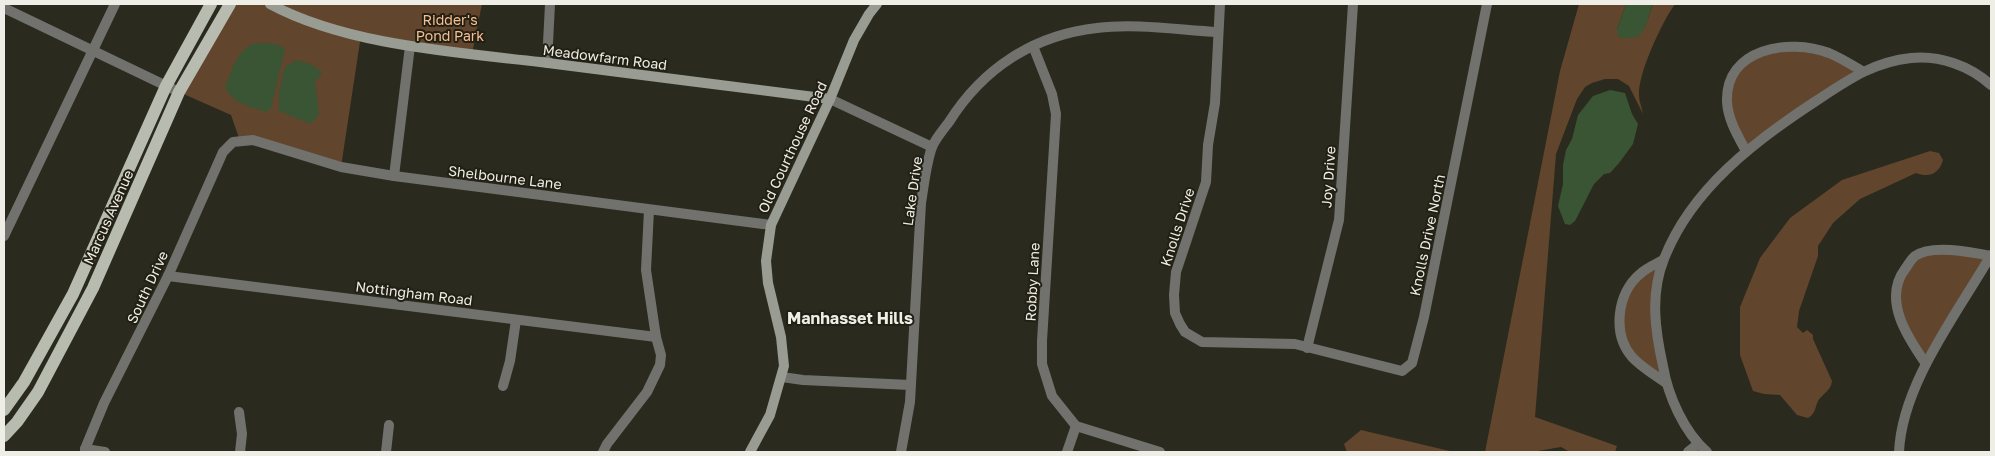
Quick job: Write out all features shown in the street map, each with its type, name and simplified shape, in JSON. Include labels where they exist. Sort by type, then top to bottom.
[{"type":"main road","name":"Marcus Avenue","points":[[4,410],[24,382],[73,294],[166,86],[211,4]]},
{"type":"main road","name":"Marcus Avenue","points":[[4,436],[17,422],[38,392],[93,288],[179,92],[230,4]]},
{"type":"street","points":[[4,236],[115,4]]},
{"type":"street","name":"Meadowfarm Road","points":[[270,4],[285,12],[319,24],[410,46],[830,99],[932,147]]},
{"type":"street","points":[[547,63],[550,4]]},
{"type":"street","name":"Old Courthouse Road","points":[[750,452],[770,416],[784,366],[784,354],[768,283],[766,261],[771,225],[830,99],[854,40],[868,14],[877,4]]},
{"type":"street","name":"Knolls Drive","points":[[1220,4],[1215,103],[1208,145],[1206,182],[1176,272],[1175,313],[1185,332],[1202,342],[1295,344],[1307,348]]},
{"type":"street","name":"Joy Drive","points":[[1307,348],[1339,220],[1353,4]]},
{"type":"street","name":"Knolls Drive North","points":[[1307,348],[1395,370],[1402,371],[1412,363],[1435,268],[1487,4]]},
{"type":"street","points":[[4,8],[179,92]]},
{"type":"street","name":"Lake Drive","points":[[901,452],[907,428],[921,203],[932,147],[961,102],[983,78],[1006,60],[1057,36],[1099,27],[1218,32]]},
{"type":"street","points":[[394,176],[410,46]]},
{"type":"street","name":"Robby Lane","points":[[1033,46],[1052,94],[1056,114],[1042,364],[1052,396],[1076,426]]},
{"type":"street","points":[[1746,151],[1736,133],[1727,102],[1732,78],[1748,58],[1771,48],[1804,48],[1828,53],[1862,71]]},
{"type":"street","points":[[1707,452],[1698,444],[1678,411],[1666,383],[1656,335],[1655,308],[1663,260],[1673,238],[1693,207],[1746,151],[1801,111],[1862,71],[1912,58],[1930,58],[1966,67],[1991,85]]},
{"type":"street","name":"Shelbourne Lane","points":[[240,141],[253,140],[341,167],[394,176],[771,225]]},
{"type":"street","name":"South Drive","points":[[85,451],[104,403],[168,276],[223,152],[233,142],[240,141]]},
{"type":"street","points":[[603,452],[606,444],[646,392],[656,376],[660,365],[661,355],[656,337],[646,270],[649,210]]},
{"type":"street","points":[[1899,452],[1907,407],[1926,364],[1991,256],[1965,251],[1932,251],[1914,256],[1902,274],[1896,294],[1899,316],[1909,340],[1926,364]]},
{"type":"street","points":[[1663,260],[1640,274],[1627,289],[1620,311],[1620,330],[1625,346],[1633,358],[1666,383]]},
{"type":"street","name":"Nottingham Road","points":[[168,276],[656,337]]},
{"type":"street","points":[[503,386],[510,361],[516,320]]},
{"type":"street","points":[[782,377],[803,380],[910,385]]},
{"type":"street","points":[[239,412],[242,434],[240,452]]},
{"type":"street","points":[[386,452],[389,425]]},
{"type":"street","points":[[1067,452],[1076,426],[1160,452]]},
{"type":"street","points":[[1688,452],[1698,444]]},
{"type":"street","points":[[85,451],[105,452]]},
{"type":"green space","name":"Ridder's Pond Park","points":[[230,4],[482,4],[472,54],[361,35],[341,167],[240,141],[231,115],[179,92]]},
{"type":"green space","points":[[1579,4],[1626,4],[1617,29],[1645,27],[1653,4],[1675,4],[1658,35],[1642,74],[1639,100],[1643,114],[1629,86],[1618,79],[1605,79],[1592,83],[1585,87],[1577,99],[1556,154],[1535,417],[1617,446],[1615,452],[1570,452],[1561,447],[1532,452],[1485,452],[1560,71]]},
{"type":"green space","points":[[1804,48],[1862,71],[1746,151],[1736,133],[1728,90],[1748,58]]},
{"type":"green space","points":[[1930,151],[1939,153],[1943,160],[1936,172],[1929,175],[1916,173],[1860,199],[1833,223],[1818,246],[1818,256],[1799,311],[1797,327],[1803,333],[1807,330],[1813,335],[1813,339],[1832,381],[1828,390],[1818,401],[1812,415],[1808,418],[1797,415],[1780,395],[1753,391],[1740,355],[1740,307],[1760,258],[1790,218],[1842,180]]},
{"type":"green space","points":[[1932,251],[1991,256],[1926,364],[1899,316],[1902,273],[1914,256]]},
{"type":"green space","points":[[1663,260],[1657,287],[1666,383],[1633,357],[1620,329],[1627,289]]},
{"type":"green space","points":[[1361,430],[1454,452],[1347,452],[1344,444]]},
{"type":"shaded area","points":[[1626,4],[1653,4],[1642,33],[1632,38],[1618,36],[1617,29]]},
{"type":"shaded area","points":[[269,43],[285,49],[271,108],[267,112],[238,101],[225,88],[235,63],[243,51],[253,44]]},
{"type":"shaded area","points":[[297,60],[311,64],[322,73],[315,82],[319,114],[311,124],[279,111],[279,91],[285,67]]},
{"type":"shaded area","points":[[1610,90],[1625,93],[1632,114],[1638,124],[1633,144],[1610,173],[1604,174],[1594,184],[1575,221],[1570,225],[1565,224],[1558,206],[1563,184],[1563,165],[1566,150],[1572,139],[1578,115],[1593,96]]},
{"type":"district","name":"Manhasset Hills","points":[[850,318]]}]
